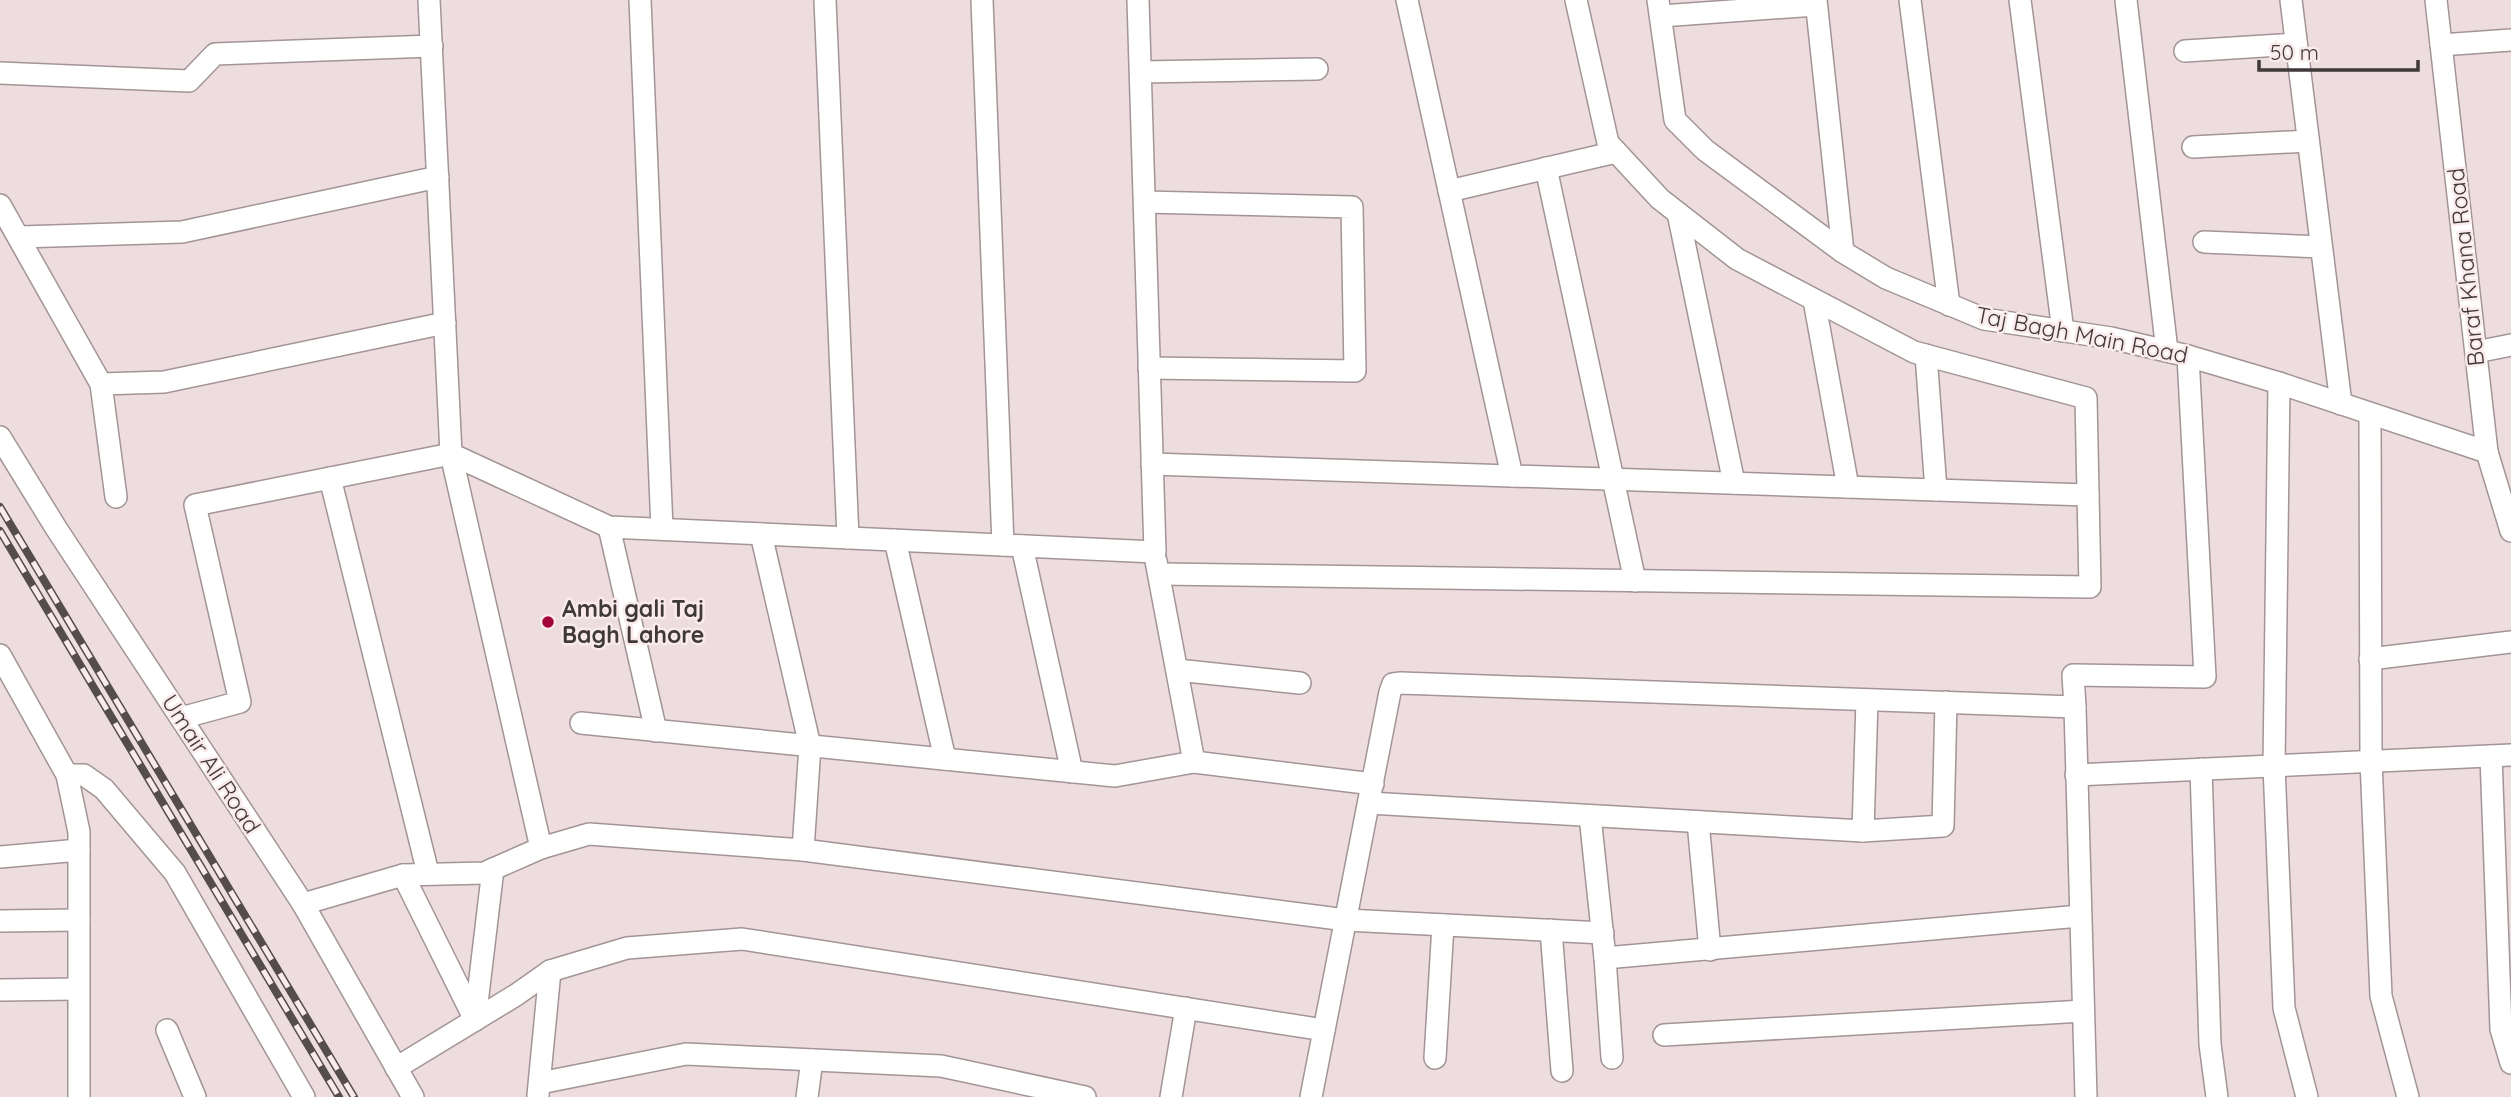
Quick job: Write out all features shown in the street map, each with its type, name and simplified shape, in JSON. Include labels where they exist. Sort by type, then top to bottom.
[{"type":"street","points":[[429,0],[451,454],[541,848]]},
{"type":"street","points":[[640,0],[662,529]]},
{"type":"street","points":[[825,0],[848,538]]},
{"type":"street","points":[[982,0],[1012,545],[1072,772]]},
{"type":"street","points":[[1138,0],[1155,552],[1194,762]]},
{"type":"street","points":[[1407,0],[1512,476]]},
{"type":"street","points":[[1159,574],[2090,587],[2086,398],[1914,352],[1737,260],[1660,199],[1608,144],[1576,0]]},
{"type":"street","points":[[1910,0],[1950,305]]},
{"type":"street","points":[[2020,0],[2063,331]]},
{"type":"street","points":[[2126,0],[2167,351]]},
{"type":"street","points":[[2291,0],[2341,404]]},
{"type":"street","name":"Baraf Khana Road","points":[[2436,0],[2487,452],[2509,520]]},
{"type":"street","points":[[1659,8],[1816,2],[1843,252]]},
{"type":"street","name":"Taj Bagh Main Road","points":[[1659,8],[1675,121],[1705,150],[1843,252],[1886,278],[1984,320],[2110,338],[2188,356],[2279,383],[2487,452]]},
{"type":"street","points":[[2441,45],[2511,40]]},
{"type":"street","points":[[2185,51],[2296,44]]},
{"type":"street","points":[[0,73],[189,81],[215,54],[432,46]]},
{"type":"street","points":[[1141,72],[1317,69]]},
{"type":"street","points":[[2193,147],[2308,141]]},
{"type":"street","points":[[1449,191],[1616,152]]},
{"type":"street","points":[[1546,169],[1634,581]]},
{"type":"street","points":[[20,237],[182,232],[438,177]]},
{"type":"street","points":[[1144,202],[1352,206],[1355,371],[1149,368]]},
{"type":"street","points":[[0,205],[101,384],[117,497]]},
{"type":"street","points":[[1678,213],[1734,483]]},
{"type":"street","points":[[2204,242],[2321,247]]},
{"type":"street","points":[[1814,300],[1848,487]]},
{"type":"street","points":[[101,384],[164,382],[445,323]]},
{"type":"street","points":[[2476,352],[2511,345]]},
{"type":"street","points":[[1926,355],[1936,490]]},
{"type":"street","points":[[2086,1097],[2073,675],[2205,677],[2188,356]]},
{"type":"street","points":[[2279,383],[2274,766],[2284,1008],[2307,1097]]},
{"type":"street","points":[[2370,414],[2371,761],[2381,996],[2408,1097]]},
{"type":"street","name":"Umair Ali Road","points":[[0,437],[56,528],[303,904],[413,1097]]},
{"type":"street","points":[[181,718],[240,702],[195,505],[451,454],[609,527],[1155,552]]},
{"type":"street","points":[[1152,464],[2088,495]]},
{"type":"street","points":[[330,478],[428,873]]},
{"type":"street","points":[[609,527],[656,731]]},
{"type":"street","points":[[761,534],[810,746],[803,850]]},
{"type":"street","points":[[895,540],[945,759]]},
{"type":"street","points":[[2370,659],[2511,642]]},
{"type":"street","points":[[1,659],[67,775],[79,832],[79,1097]]},
{"type":"street","points":[[1177,670],[1300,683]]},
{"type":"street","points":[[1311,1097],[1393,684],[2075,707]]},
{"type":"street","points":[[1863,831],[1867,700]]},
{"type":"street","points":[[581,723],[1115,776],[1194,762],[1371,794],[1590,816],[1863,831],[1943,826],[1946,702]]},
{"type":"street","points":[[2076,775],[2501,756],[2501,1029],[2511,1063]]},
{"type":"street","points":[[2201,769],[2210,1044],[2217,1097]]},
{"type":"street","points":[[67,775],[84,775],[104,789],[175,873],[304,1097]]},
{"type":"street","points":[[1590,816],[1603,933],[1612,1058]]},
{"type":"street","points":[[1698,822],[1710,950]]},
{"type":"street","points":[[303,904],[403,875],[484,873],[541,848],[589,834],[803,850],[1346,920],[1603,933]]},
{"type":"street","points":[[0,857],[79,850]]},
{"type":"street","points":[[475,1020],[494,869]]},
{"type":"street","points":[[403,875],[475,1020]]},
{"type":"street","points":[[1605,958],[2080,916]]},
{"type":"street","points":[[0,921],[79,920]]},
{"type":"street","points":[[1435,1058],[1443,925]]},
{"type":"street","points":[[1551,930],[1562,1071]]},
{"type":"street","points":[[396,1068],[516,995],[550,971],[627,948],[742,939],[1324,1030]]},
{"type":"street","points":[[550,971],[539,1090],[686,1054],[940,1066],[1060,1094],[1084,1097]]},
{"type":"street","points":[[0,990],[78,989]]},
{"type":"street","points":[[1171,1097],[1186,1008]]},
{"type":"street","points":[[1664,1035],[2083,1011]]},
{"type":"street","points":[[167,1030],[195,1097]]},
{"type":"street","points":[[807,1097],[811,1060]]},
{"type":"railway","points":[[0,507],[354,1097]]},
{"type":"railway","points":[[0,531],[339,1097]]},
{"type":"place","name":"Ambi gali Taj Bagh Lahore","points":[[548,622]]}]
